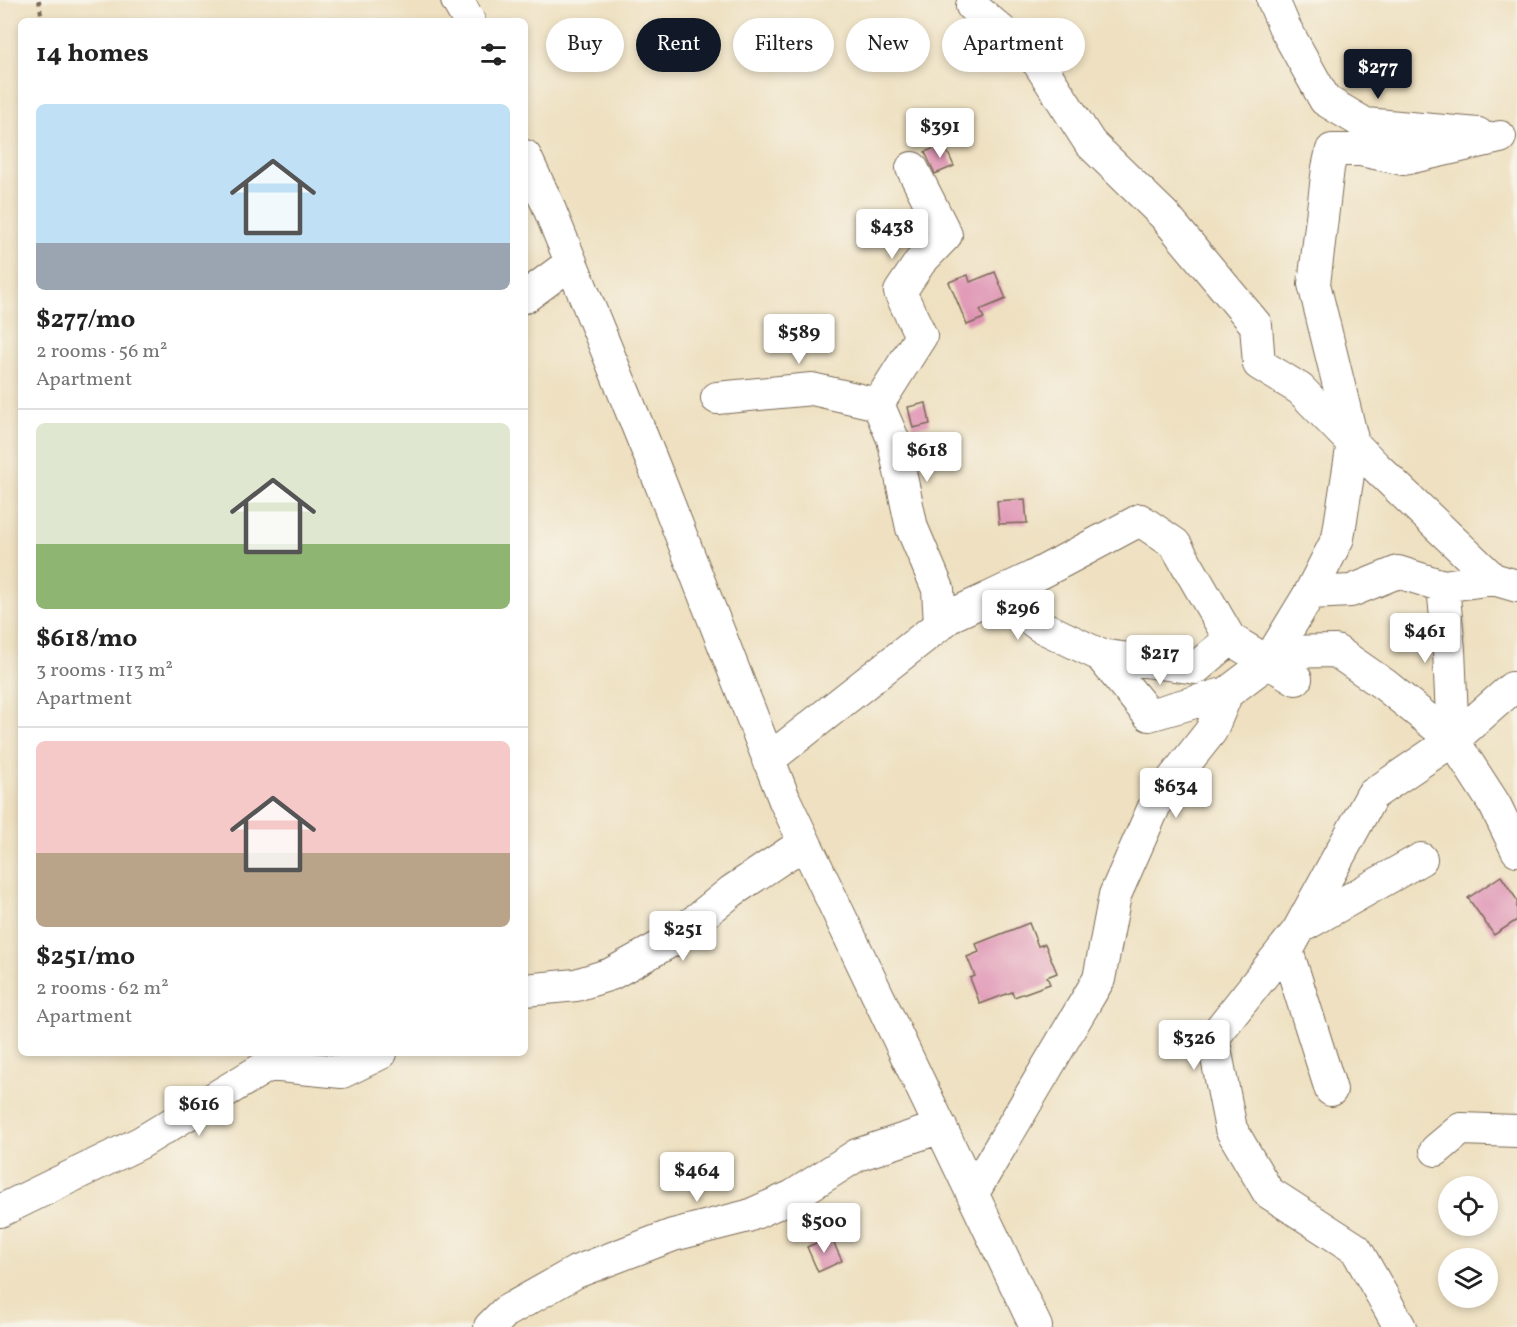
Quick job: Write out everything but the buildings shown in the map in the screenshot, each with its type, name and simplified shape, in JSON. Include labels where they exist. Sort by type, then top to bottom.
[{"type":"street","points":[[457,0],[467,18]]},
{"type":"street","points":[[1273,0],[1284,26],[1325,100],[1365,124],[1468,132],[1508,139]]},
{"type":"street","points":[[972,6],[1038,62],[1090,143],[1164,215],[1256,325],[1259,364],[1300,389],[1353,443],[1505,583]]},
{"type":"street","points":[[1100,655],[1149,715],[1227,693],[1271,657],[1310,592],[1338,538],[1353,443],[1314,284],[1332,150],[1361,150],[1404,159],[1508,139]]},
{"type":"street","points":[[528,162],[548,203],[768,760],[804,843],[1035,1327]]},
{"type":"street","points":[[878,404],[921,336],[900,292],[920,262],[946,235],[912,168]]},
{"type":"street","points":[[528,295],[571,263]]},
{"type":"street","points":[[717,398],[812,388],[878,404]]},
{"type":"street","points":[[878,404],[893,439],[912,528],[938,589],[940,625]]},
{"type":"street","points":[[768,760],[952,615],[1033,577],[1140,520],[1175,544],[1230,639],[1271,657],[1296,679]]},
{"type":"street","points":[[1310,592],[1351,591],[1398,572],[1443,585],[1505,583]]},
{"type":"street","points":[[1443,585],[1453,740]]},
{"type":"street","points":[[989,598],[1009,604],[1040,626],[1100,655],[1196,668],[1230,639]]},
{"type":"street","points":[[1271,657],[1336,651],[1385,685],[1453,740],[1496,805],[1517,850]]},
{"type":"street","points":[[1331,1089],[1287,951],[1372,795],[1453,740],[1512,688]]},
{"type":"street","points":[[973,1193],[1099,979],[1115,895],[1158,798],[1211,731],[1227,693]]},
{"type":"street","points":[[528,990],[576,986],[611,974],[669,942],[732,891],[804,843]]},
{"type":"street","points":[[1400,1327],[1356,1249],[1268,1192],[1231,1129],[1213,1038],[1301,927],[1421,859]]},
{"type":"street","points":[[0,1211],[140,1143],[269,1065],[342,1072],[375,1056]]},
{"type":"street","points":[[490,1327],[505,1312],[576,1272],[673,1235],[748,1216],[793,1196],[857,1155],[941,1126]]},
{"type":"street","points":[[1436,1150],[1461,1129],[1517,1131]]},
{"type":"path","points":[[39,0],[42,18]]}]
